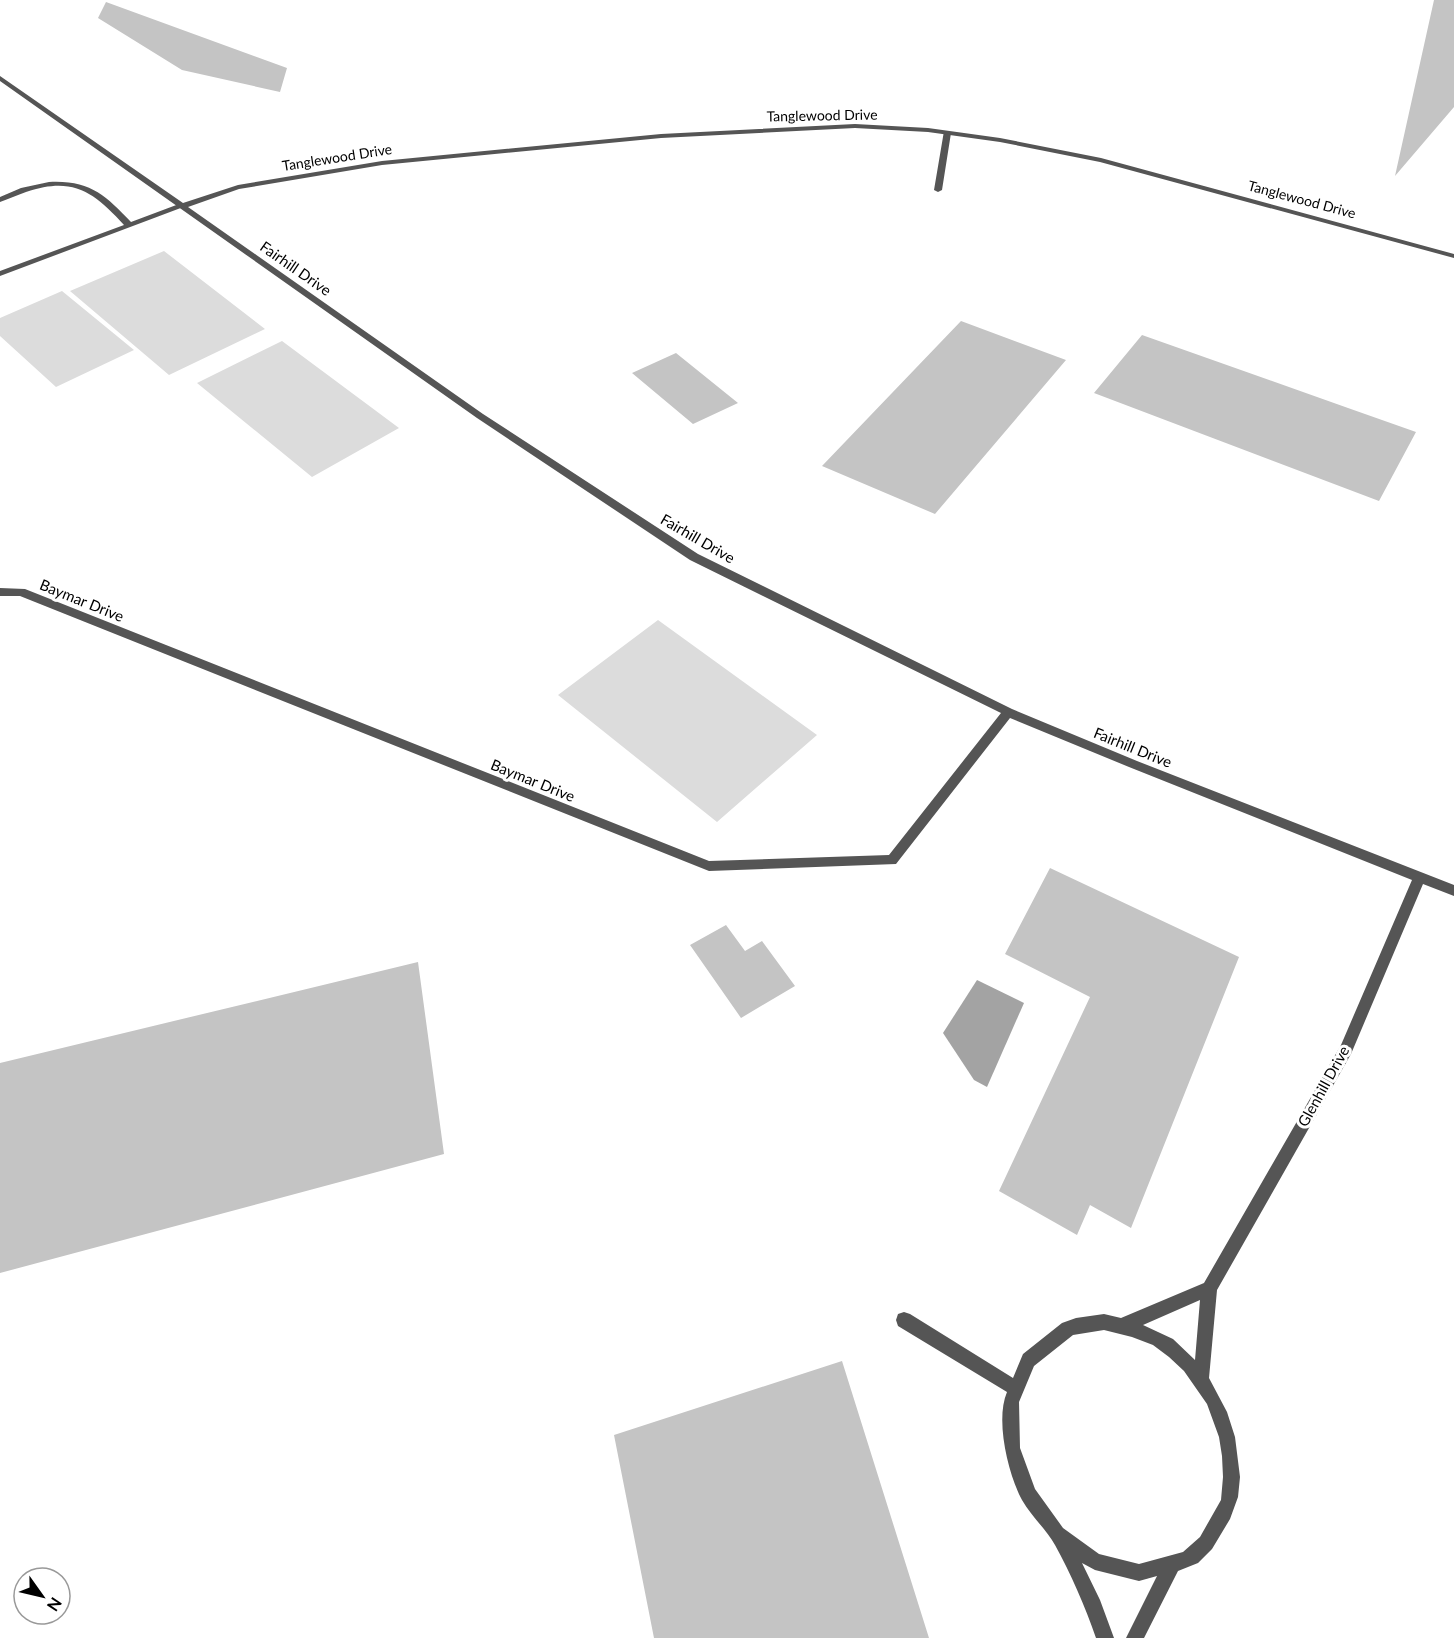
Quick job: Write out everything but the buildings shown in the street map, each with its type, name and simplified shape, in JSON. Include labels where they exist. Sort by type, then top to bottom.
[{"type":"street","name":"Fairhill Drive","points":[[0,78],[480,416],[694,557],[1008,712],[1454,891]]},
{"type":"street","name":"Tanglewood Drive","points":[[0,274],[238,187],[382,163],[661,136],[855,126],[947,133],[1101,160],[1454,256]]},
{"type":"street","points":[[938,190],[947,133]]},
{"type":"street","points":[[0,200],[33,186],[54,183],[78,186],[100,195],[129,225]]},
{"type":"street","name":"Baymar Drive","points":[[0,592],[21,592],[710,866],[892,860],[1008,712]]},
{"type":"street","name":"Glenhill Drive","points":[[1202,1380],[1209,1288],[1346,1048],[1420,876]]},
{"type":"street","points":[[1122,1327],[1209,1288]]},
{"type":"street","points":[[904,1320],[1015,1388]]},
{"type":"street","points":[[1104,1322],[1140,1330],[1174,1350],[1202,1380],[1223,1418],[1232,1460],[1229,1499],[1214,1534],[1189,1560],[1154,1572],[1116,1569],[1079,1553],[1046,1524],[1023,1488],[1010,1447],[1010,1408],[1015,1388],[1021,1371],[1042,1344],[1071,1327],[1104,1322]]},
{"type":"street","points":[[1059,1535],[1094,1606],[1106,1638]]},
{"type":"street","points":[[1135,1638],[1172,1565]]},
{"type":"shaded area","points":[[164,251],[265,329],[169,375],[70,291]]},
{"type":"shaded area","points":[[62,291],[134,350],[56,387],[0,336],[0,318]]},
{"type":"shaded area","points":[[282,341],[399,428],[312,477],[197,383]]},
{"type":"shaded area","points":[[658,620],[817,735],[717,822],[558,695]]},
{"type":"shaded area","points":[[977,980],[1024,1003],[987,1087],[974,1080],[943,1033]]}]
